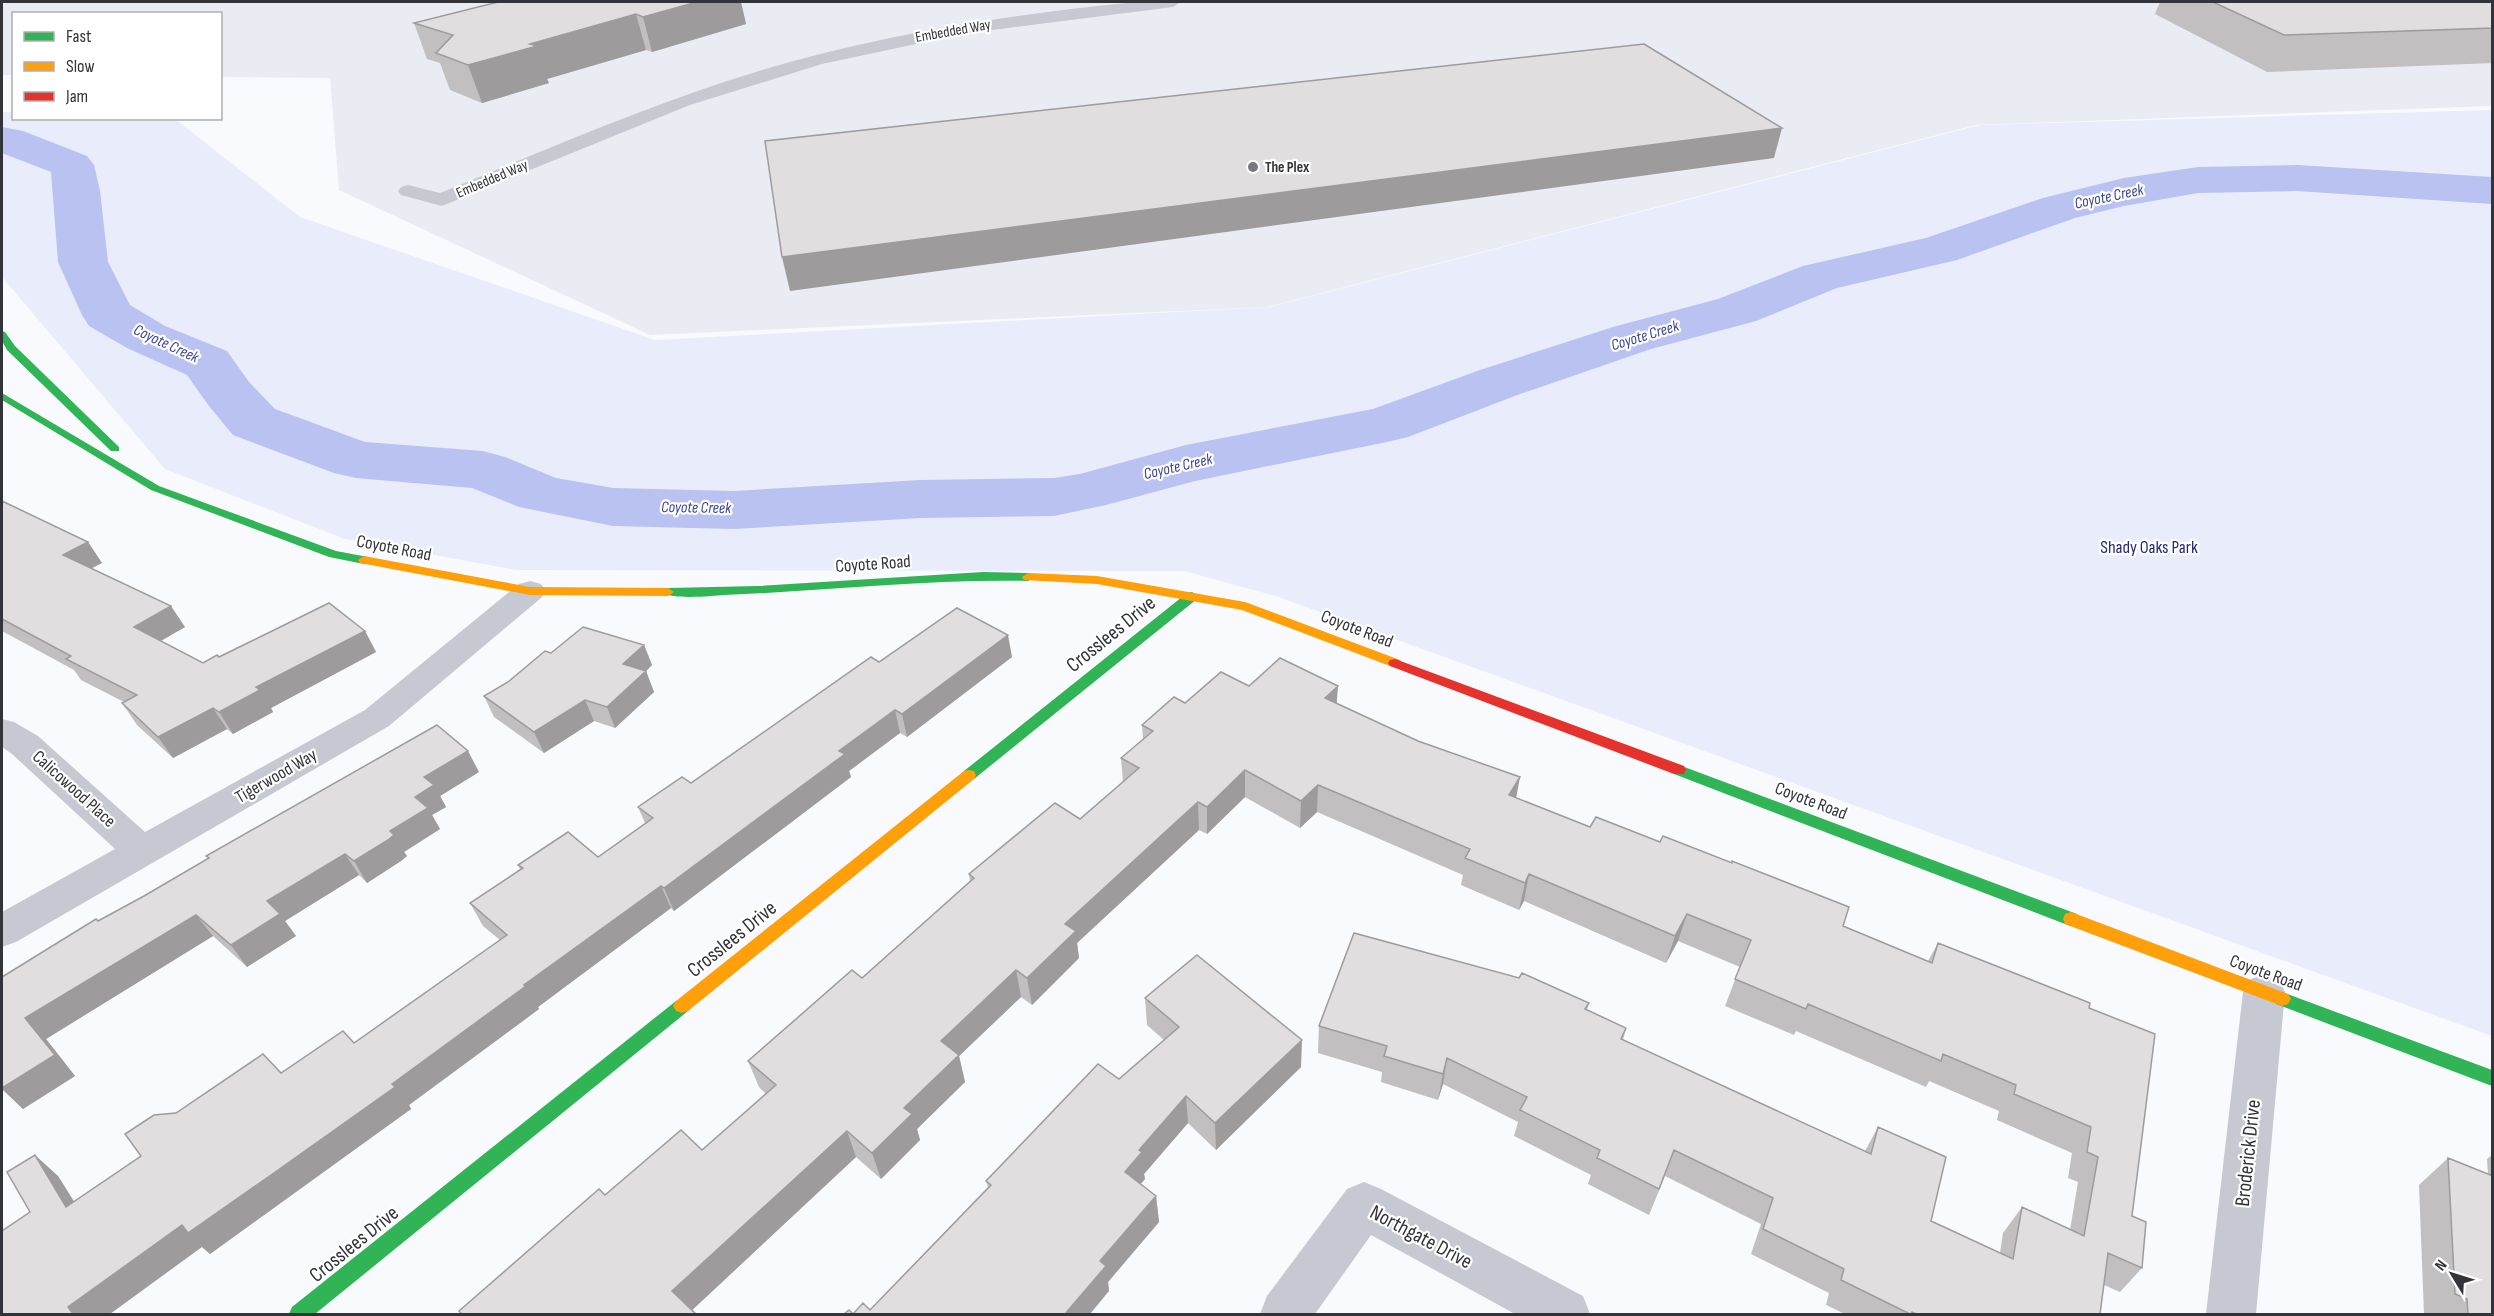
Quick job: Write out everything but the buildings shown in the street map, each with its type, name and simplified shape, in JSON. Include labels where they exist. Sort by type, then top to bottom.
[{"type":"street","name":"Embedded Way","points":[[686,84],[770,58],[892,28],[1068,2]]},
{"type":"street","name":"Embedded Way","points":[[437,179],[408,191],[442,200],[654,112],[759,76],[841,54],[974,26],[1173,2]]},
{"type":"street","name":"Coyote Road","points":[[2,334],[11,348],[155,488]]},
{"type":"street","name":"Coyote Road","points":[[2,396],[155,488],[333,554],[530,591],[718,593],[910,579],[1006,576],[1097,580],[1245,606],[2493,1078]]},
{"type":"street","name":"Tigerwood Way","points":[[2,931],[377,718],[530,591]]},
{"type":"street","name":"Crosslees Drive","points":[[299,1314],[1192,596]]},
{"type":"street","name":"Calicowood Place","points":[[2,731],[25,745],[143,852]]},
{"type":"street","name":"Broderick Drive","points":[[2231,1314],[2264,992]]},
{"type":"street","name":"Northgate Drive","points":[[1285,1314],[1364,1205],[1565,1314]]},
{"type":"shaded area","points":[[2,2],[2492,2],[2492,106],[1976,125],[1267,307],[650,335],[339,190],[330,78],[222,77],[222,12],[12,12],[12,75],[2,75]]},
{"type":"green space","name":"Shady Oaks Park","points":[[2492,110],[2492,1036],[1276,596],[1184,571],[517,570],[345,539],[165,469],[2,277],[2,112],[12,112],[12,120],[176,120],[300,217],[655,340],[1269,307],[1980,125]]},
{"type":"waterway","name":"Coyote Creek","points":[[2,140],[8,140],[72,165],[77,191],[83,262],[108,315],[146,337],[207,363],[229,394],[254,422],[356,460],[483,470],[541,494],[613,507],[734,510],[921,499],[1054,497],[1084,492],[1186,464],[1387,424],[1500,382],[1632,338],[1737,310],[1821,277],[1940,250],[2059,208],[2124,192],[2198,180],[2297,178],[2492,191]]},
{"type":"traffic: fast","points":[[2,334],[11,348],[115,449]]},
{"type":"traffic: fast","points":[[2,396],[155,488],[333,554],[364,560]]},
{"type":"traffic: fast","points":[[668,592],[758,590],[983,576],[1028,577]]},
{"type":"traffic: fast","points":[[969,775],[1192,596]]},
{"type":"traffic: fast","points":[[1679,770],[2071,919]]},
{"type":"traffic: fast","points":[[2282,999],[2492,1078]]},
{"type":"traffic: fast","points":[[299,1314],[682,1006]]},
{"type":"traffic: slow","points":[[364,560],[530,591],[668,592]]},
{"type":"traffic: slow","points":[[1028,577],[1097,580],[1245,606],[1395,663]]},
{"type":"traffic: slow","points":[[682,1006],[969,775]]},
{"type":"traffic: slow","points":[[2071,919],[2282,999]]},
{"type":"traffic: jam","points":[[1395,663],[1679,770]]},
{"type":"place","name":"The Plex","points":[[1253,167]]}]
